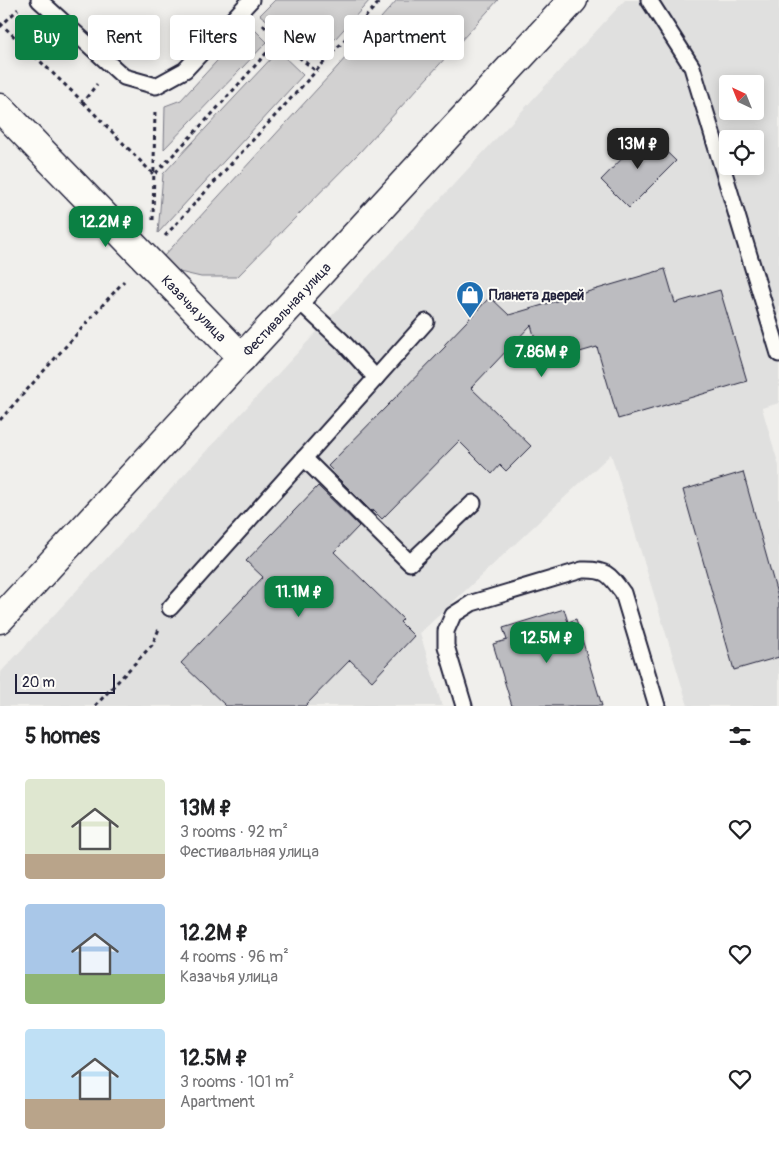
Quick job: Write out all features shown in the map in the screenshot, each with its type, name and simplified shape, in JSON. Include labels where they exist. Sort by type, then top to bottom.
[{"type":"main road","name":"Фестивальная улица","points":[[0,619],[573,0]]},
{"type":"main road","name":"Казачья улица","points":[[0,108],[242,358]]},
{"type":"lane","points":[[39,0],[124,77],[156,86],[185,70],[251,0]]},
{"type":"lane","points":[[649,0],[692,67],[779,354]]},
{"type":"lane","points":[[297,299],[342,341],[376,378]]},
{"type":"lane","points":[[170,608],[426,322]]},
{"type":"lane","points":[[304,458],[410,563],[474,503]]},
{"type":"lane","points":[[464,706],[446,646],[446,631],[453,615],[472,603],[582,570],[597,569],[612,577],[623,593],[657,706]]},
{"type":"path","points":[[0,420],[381,0]]},
{"type":"path","points":[[22,6],[1,25],[83,102],[154,175]]},
{"type":"path","points":[[154,175],[278,40],[316,71]]},
{"type":"path","points":[[83,102],[101,79]]},
{"type":"path","points":[[145,258],[153,230],[156,86]]},
{"type":"path","points":[[95,706],[152,645],[170,608]]},
{"type":"shaded area","points":[[275,0],[370,0],[357,15],[344,15],[344,29],[334,40],[334,15],[265,15],[265,19],[260,15]]},
{"type":"shaded area","points":[[397,0],[498,0],[464,37],[464,15],[384,15]]},
{"type":"shaded area","points":[[625,0],[779,0],[779,403],[762,408],[779,466],[779,706],[688,706],[611,454],[420,633],[442,706],[0,706],[0,673]]},
{"type":"shaded area","points":[[255,30],[265,40],[265,44],[255,54]]},
{"type":"shaded area","points":[[344,59],[443,60],[359,153],[237,277],[201,277],[175,271],[163,257]]},
{"type":"shaded area","points":[[218,60],[250,60],[164,149],[165,106],[181,100]]},
{"type":"shaded area","points":[[270,60],[287,60],[303,75],[158,233],[163,174]]},
{"type":"building","points":[[647,133],[676,161],[629,208],[601,180]]},
{"type":"building","points":[[665,269],[675,303],[720,290],[747,381],[618,419],[597,347],[542,363],[531,325],[471,388],[531,446],[506,471],[500,465],[492,474],[459,441],[382,519],[373,510],[372,512],[328,466],[446,346],[444,345],[490,297],[509,315]]},
{"type":"building","points":[[743,472],[779,601],[779,657],[734,670],[683,490]]},
{"type":"building","points":[[318,486],[359,526],[334,552],[403,619],[400,622],[414,636],[372,681],[350,660],[305,706],[226,706],[181,663],[263,577],[246,561]]},
{"type":"building","points":[[564,609],[568,622],[576,619],[602,706],[512,706],[493,644],[507,640],[503,628]]},
{"type":"place","name":"Планета дверей","points":[[470,319]]}]
